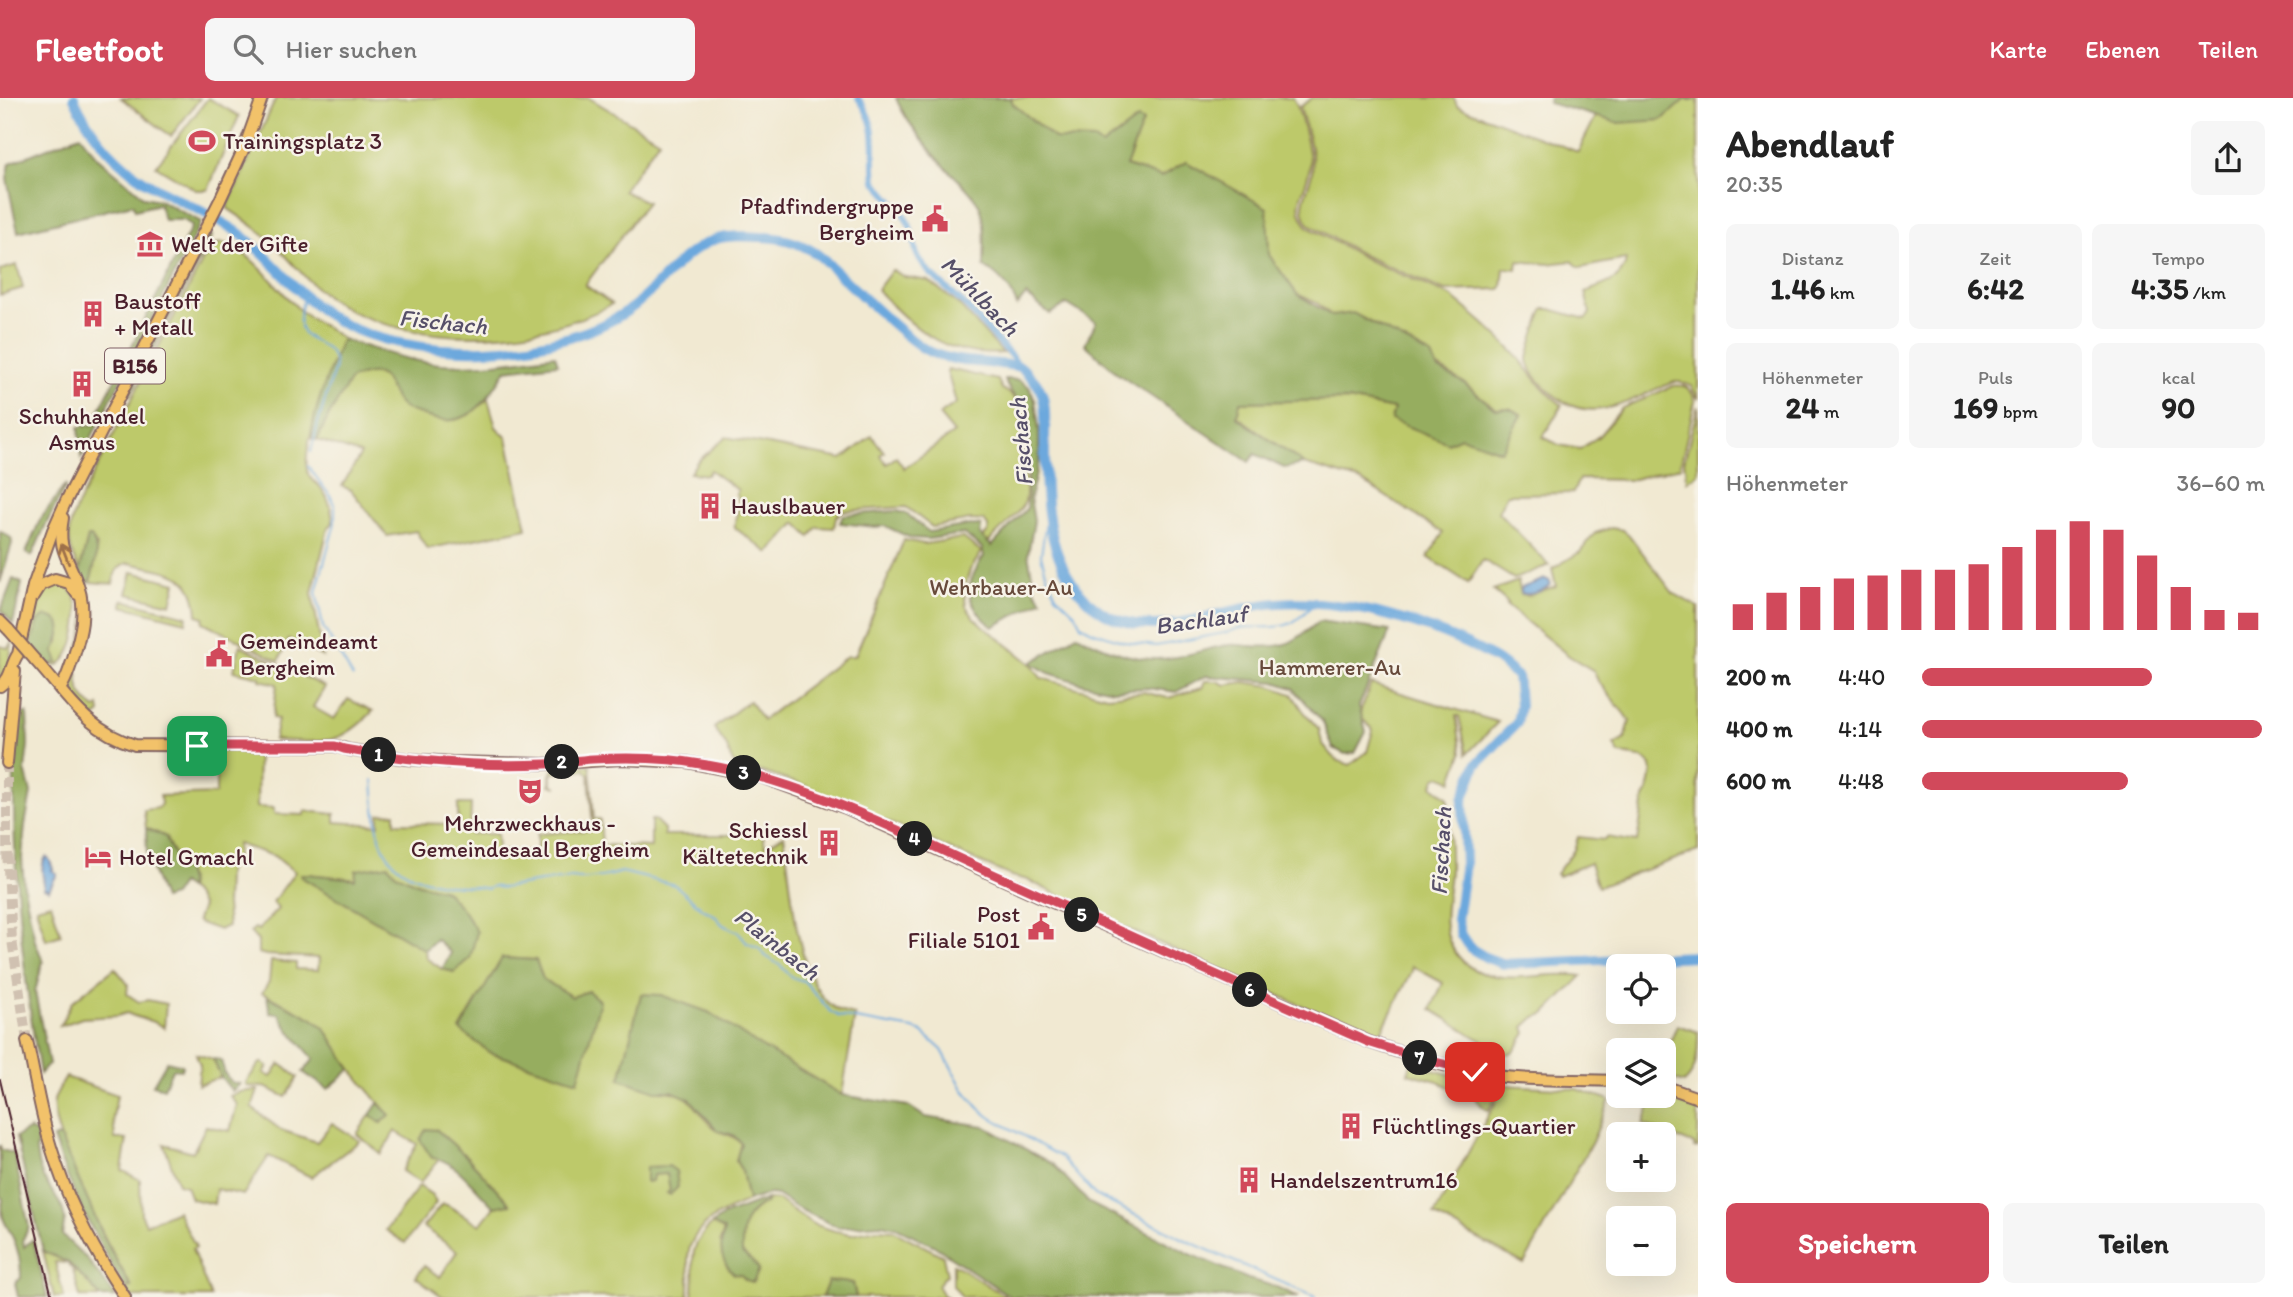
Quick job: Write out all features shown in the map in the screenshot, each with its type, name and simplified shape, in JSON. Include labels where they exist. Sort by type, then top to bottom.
[{"type":"main road","name":"B156","points":[[0,686],[8,678],[18,654],[24,618],[41,558],[66,501],[220,200],[261,103]]},
{"type":"main road","points":[[60,688],[70,670],[83,621],[78,585],[61,545],[60,534],[66,501]]},
{"type":"main road","points":[[24,618],[38,589],[46,582],[61,579],[75,589],[80,608],[79,631],[67,662],[51,678]]},
{"type":"main road","points":[[0,621],[77,710],[97,728],[115,738],[135,744],[311,747],[341,752],[344,749],[407,760],[452,762],[542,764],[621,759],[687,762],[727,769],[791,787],[846,808],[1368,1042],[1484,1074],[1534,1080],[1606,1081]]},
{"type":"main road","points":[[8,763],[18,654]]},
{"type":"main road","points":[[0,696],[11,708]]},
{"type":"main road","points":[[27,1041],[45,1126],[64,1185],[91,1243],[125,1297]]},
{"type":"main road","points":[[1676,1090],[1698,1097]]},
{"type":"green space","points":[[121,98],[200,98],[171,136]]},
{"type":"green space","name":"Trainingsplatz 3","points":[[208,98],[239,116],[208,190],[196,190],[156,166]]},
{"type":"green space","points":[[276,98],[589,98],[659,140],[623,191],[647,202],[585,285],[612,304],[582,318],[548,328],[473,336],[398,328],[365,317],[335,302],[317,288],[265,235],[227,208]]},
{"type":"green space","points":[[896,98],[1011,98],[1013,104],[1055,139],[1094,140],[1102,146],[1138,119],[1143,122],[1126,166],[1161,177],[1186,162],[1267,208],[1269,255],[1297,294],[1332,316],[1353,313],[1431,355],[1437,368],[1464,383],[1495,409],[1509,408],[1521,415],[1501,451],[1461,437],[1448,443],[1391,420],[1394,409],[1348,400],[1240,402],[1237,417],[1304,464],[1284,468],[1255,454],[1249,462],[1118,374],[1085,344],[1096,322],[1067,304],[1050,314],[1026,295],[1017,306],[1004,284],[984,267],[984,223],[977,201],[921,139]]},
{"type":"green space","points":[[1011,98],[1293,98],[1310,157],[1309,173],[1300,203],[1302,218],[1308,227],[1370,261],[1451,296],[1477,317],[1562,405],[1543,437],[1559,445],[1580,449],[1599,436],[1622,408],[1673,386],[1688,388],[1695,401],[1680,467],[1630,480],[1579,479],[1573,493],[1507,494],[1498,512],[1549,565],[1514,579],[1483,560],[1468,583],[1428,557],[1443,533],[1362,481],[1304,464],[1237,416],[1240,402],[1348,400],[1394,409],[1392,419],[1461,436],[1500,451],[1521,414],[1509,408],[1496,409],[1464,383],[1353,314],[1332,316],[1317,303],[1297,294],[1269,255],[1267,208],[1186,162],[1161,177],[1126,166],[1143,122],[1138,119],[1102,146],[1094,140],[1055,139],[1013,104]]},
{"type":"green space","points":[[1312,98],[1454,98],[1457,106],[1578,152],[1596,116],[1619,123],[1685,99],[1698,98],[1698,399],[1691,386],[1679,381],[1613,407],[1585,409],[1554,395],[1531,369],[1528,360],[1544,309],[1586,319],[1590,313],[1585,292],[1617,277],[1626,259],[1580,268],[1572,261],[1548,264],[1518,261],[1517,269],[1504,268],[1500,289],[1445,291],[1365,256],[1309,224],[1303,204],[1312,172],[1312,156],[1300,107]]},
{"type":"green space","points":[[1549,98],[1697,98],[1684,100],[1662,120],[1619,123],[1549,103]]},
{"type":"green space","points":[[80,135],[97,157],[144,197],[159,200],[201,222],[81,458],[79,427],[92,425],[192,226],[184,220],[164,220],[159,204],[135,210],[133,204],[18,232],[7,179],[10,163]]},
{"type":"green space","points":[[209,235],[212,236],[130,395],[127,393]]},
{"type":"green space","points":[[222,243],[242,252],[301,311],[342,339],[312,430],[307,465],[309,476],[320,486],[328,500],[333,523],[328,528],[312,593],[323,657],[289,639],[279,661],[203,622],[204,617],[197,615],[191,589],[185,581],[167,572],[130,563],[117,570],[113,584],[90,582],[97,546],[91,537],[88,537],[80,570],[70,545],[71,522],[78,504],[202,262],[214,245]]},
{"type":"green space","points":[[17,265],[23,288],[0,295],[0,270]]},
{"type":"green space","points":[[892,270],[905,277],[929,281],[959,305],[1003,353],[964,351],[932,338],[918,328],[877,290]]},
{"type":"green space","points":[[342,339],[431,363],[476,364],[555,355],[558,364],[506,370],[490,394],[472,413],[449,420],[436,419],[404,408],[394,397],[384,378],[374,374],[364,375],[351,379],[317,440],[312,439],[318,403]]},
{"type":"green space","points":[[948,369],[998,380],[1002,389],[1011,394],[1021,409],[1024,428],[1025,501],[989,542],[984,540],[988,526],[984,521],[971,520],[932,527],[906,507],[842,511],[836,517],[834,528],[817,527],[810,537],[796,523],[769,553],[735,528],[740,508],[736,494],[738,490],[710,470],[707,475],[690,473],[697,462],[726,437],[842,459],[872,436],[884,452],[880,455],[887,464],[896,457],[904,468],[954,433],[939,415],[956,403]]},
{"type":"green space","points":[[373,373],[468,415],[488,399],[496,427],[507,438],[527,528],[427,549],[416,531],[387,536],[351,490],[342,486],[361,454],[317,440],[351,378]]},
{"type":"green space","name":"Wehrbauer-Au","points":[[1005,379],[1019,380],[1029,387],[1035,400],[1039,461],[1030,498],[1034,521],[1028,554],[1035,590],[1042,600],[993,627],[976,610],[970,594],[972,577],[984,556],[982,548],[964,534],[928,539],[911,538],[885,526],[840,523],[843,515],[897,511],[907,514],[929,532],[970,525],[981,526],[980,535],[992,546],[1027,508],[1027,422],[1023,408],[1008,388]]},
{"type":"green space","points":[[1698,406],[1698,474],[1687,481],[1684,462]]},
{"type":"green space","points":[[65,485],[32,556],[26,553],[40,520]]},
{"type":"green space","points":[[1611,528],[1623,530],[1629,535],[1673,593],[1698,607],[1698,851],[1598,887],[1590,863],[1558,876],[1556,874],[1574,850],[1578,837],[1605,840],[1606,837],[1637,842],[1644,798],[1652,770],[1643,758],[1619,754],[1614,745],[1625,739],[1630,721],[1598,681],[1594,671],[1569,656],[1506,605],[1508,603],[1493,590],[1518,581],[1521,594],[1527,596],[1556,586],[1552,569],[1580,552],[1595,533]]},
{"type":"green space","points":[[0,531],[11,538],[12,543],[0,583]]},
{"type":"green space","points":[[88,537],[91,537],[94,543],[96,554],[90,582],[85,585],[80,570]]},
{"type":"green space","points":[[963,538],[982,552],[970,570],[964,590],[966,606],[974,618],[1032,665],[1041,678],[1107,696],[1144,692],[1168,698],[1202,688],[1205,681],[1217,681],[1225,685],[1244,682],[1270,686],[1292,694],[1319,729],[1322,743],[1336,760],[1350,765],[1367,752],[1373,730],[1359,715],[1371,684],[1498,722],[1467,754],[1459,716],[1456,716],[1462,753],[1452,781],[1440,776],[1435,779],[1433,786],[1448,798],[1450,859],[1445,913],[1447,935],[1461,960],[1486,974],[1501,977],[1582,976],[1545,1014],[1535,1017],[1524,1027],[1526,1033],[1514,1052],[1508,1054],[1431,1009],[1443,983],[1412,966],[1412,971],[1376,1038],[1112,922],[1028,880],[1011,876],[806,786],[733,763],[726,745],[714,728],[749,701],[763,720],[847,656],[855,656],[904,540],[924,544]]},
{"type":"green space","points":[[74,564],[84,593],[86,605],[85,617],[85,604],[72,565]]},
{"type":"green space","points":[[132,572],[176,583],[171,604],[127,594]]},
{"type":"green space","points":[[13,579],[22,583],[13,624],[1,610]]},
{"type":"green space","points":[[47,584],[68,585],[78,607],[72,647],[56,666],[49,665],[53,665],[56,656],[54,650],[59,643],[60,626],[36,631],[29,646],[27,642],[29,628],[34,625],[31,622],[38,594]]},
{"type":"green space","points":[[123,600],[187,616],[186,622],[122,606]]},
{"type":"green space","points":[[46,616],[53,618],[60,625],[54,652],[58,662],[49,665],[29,646],[37,622]]},
{"type":"green space","points":[[85,619],[84,629],[75,670],[79,675],[78,686],[84,697],[95,709],[99,706],[100,713],[94,718],[87,714],[76,697],[73,675]]},
{"type":"green space","name":"Hammerer-Au","points":[[1319,621],[1390,631],[1359,706],[1366,732],[1355,753],[1345,754],[1333,748],[1323,722],[1293,688],[1275,682],[1206,676],[1176,692],[1147,688],[1113,690],[1049,673],[1031,663],[1077,635],[1125,655],[1162,659],[1229,645],[1281,645],[1303,635]]},
{"type":"green space","points":[[12,642],[9,670],[0,681],[0,646],[8,648]]},
{"type":"green space","points":[[240,645],[325,687],[313,707],[334,719],[348,699],[373,711],[361,723],[339,737],[305,742],[274,740],[278,719],[273,718],[277,684],[234,671]]},
{"type":"green space","points":[[27,713],[28,745],[25,770],[31,793],[22,858],[24,887],[35,941],[43,961],[35,992],[49,1064],[40,1074],[16,877],[16,726],[17,714]]},
{"type":"green space","points":[[216,750],[258,751],[257,807],[274,808],[274,814],[304,815],[305,811],[335,814],[335,822],[379,825],[379,814],[395,813],[395,823],[458,824],[458,804],[471,804],[470,834],[497,834],[498,851],[537,851],[537,834],[593,830],[589,775],[585,770],[554,773],[552,784],[557,787],[550,785],[550,775],[554,769],[590,765],[594,819],[600,819],[602,845],[651,847],[651,820],[655,820],[664,829],[664,835],[763,835],[765,846],[784,835],[795,917],[804,959],[811,977],[823,998],[831,1005],[855,1015],[842,1095],[708,1012],[656,1091],[686,1097],[716,1129],[741,1143],[736,1161],[742,1171],[748,1201],[718,1215],[694,1238],[688,1259],[688,1297],[443,1297],[416,1277],[424,1266],[440,1277],[457,1251],[423,1227],[442,1204],[480,1225],[494,1207],[509,1203],[467,1157],[437,1130],[440,1158],[420,1183],[402,1171],[417,1144],[395,1131],[381,1154],[357,1134],[370,1115],[381,1123],[389,1115],[351,1069],[325,1029],[312,1018],[262,993],[269,982],[271,961],[296,963],[296,969],[318,970],[319,958],[258,953],[258,941],[250,932],[255,928],[258,930],[278,909],[273,902],[295,872],[274,856],[237,844],[236,859],[227,873],[228,926],[219,930],[199,923],[197,920],[202,906],[188,889],[187,874],[166,837],[146,828],[144,810],[158,808],[161,804],[160,796],[216,794]],"holes":[[[307,874],[356,879],[396,874],[419,884],[445,890],[451,898],[454,972],[442,969],[426,958],[425,950],[301,877]],[[502,958],[535,960],[543,979],[572,997]]]},
{"type":"green space","points":[[146,828],[166,837],[187,874],[188,889],[181,884],[173,896],[163,899],[147,856]]},
{"type":"green space","points":[[388,865],[396,874],[419,884],[445,890],[463,910],[477,932],[470,958],[454,972],[442,969],[451,953],[436,939],[425,950],[301,877],[301,874],[307,874],[355,879],[356,870]]},
{"type":"green space","points":[[51,903],[61,935],[46,940],[36,907]]},
{"type":"green space","points":[[502,958],[536,960],[543,979],[572,997],[588,991],[600,1001],[578,1081],[491,1053],[460,1030]]},
{"type":"green space","points":[[115,968],[128,984],[127,994],[139,1002],[148,1000],[166,1004],[164,1028],[127,1013],[82,1018],[60,1026],[72,1002]]},
{"type":"green space","points":[[641,994],[661,995],[708,1012],[842,1095],[908,1106],[925,1117],[984,1126],[1054,1165],[1089,1203],[1188,1253],[1299,1297],[1011,1297],[933,1245],[896,1227],[881,1224],[838,1227],[799,1209],[777,1195],[769,1194],[748,1201],[742,1171],[736,1161],[741,1143],[733,1135],[718,1131],[690,1099],[672,1091],[656,1091],[620,1079]]},
{"type":"green space","points":[[267,996],[312,1018],[325,1029],[351,1069],[328,1089],[303,1072],[314,1059],[288,1029],[279,1014],[270,1013]]},
{"type":"green space","points":[[1677,1025],[1698,1032],[1695,1066],[1684,1083],[1676,1081],[1676,1038],[1672,1038]]},
{"type":"green space","points":[[196,1054],[213,1059],[221,1077],[198,1085],[200,1065]]},
{"type":"green space","points":[[213,1059],[221,1060],[225,1074],[232,1083],[240,1084],[232,1091],[221,1077]]},
{"type":"green space","points":[[167,1061],[182,1065],[182,1070],[172,1069],[164,1088],[153,1085]]},
{"type":"green space","points":[[261,1062],[268,1066],[264,1073],[271,1077],[280,1064],[298,1077],[286,1097],[265,1087],[246,1086],[246,1082]]},
{"type":"green space","points":[[1411,1064],[1459,1077],[1463,1086],[1457,1091],[1438,1081],[1408,1073]]},
{"type":"green space","points":[[66,1077],[117,1095],[113,1117],[115,1139],[127,1139],[122,1170],[140,1180],[141,1214],[146,1224],[177,1211],[196,1247],[192,1249],[211,1297],[132,1297],[125,1288],[131,1286],[83,1194],[61,1139],[54,1101]]},
{"type":"green space","points":[[1483,1082],[1502,1085],[1488,1111],[1473,1094]]},
{"type":"green space","points":[[1505,1085],[1577,1089],[1606,1099],[1607,1108],[1592,1142],[1524,1264],[1434,1215]]},
{"type":"green space","points":[[258,1090],[252,1108],[281,1130],[317,1142],[332,1123],[360,1141],[311,1177],[269,1156],[243,1195],[216,1189],[214,1204],[191,1199],[186,1186],[178,1184],[164,1144],[193,1152],[206,1126],[230,1131],[237,1104],[230,1096]]},
{"type":"green space","points":[[1676,1097],[1698,1105],[1698,1148],[1676,1137],[1676,1122],[1644,1122],[1649,1108],[1676,1108]]},
{"type":"green space","points":[[378,1103],[390,1115],[381,1123],[370,1115]]},
{"type":"green space","points":[[30,1129],[38,1134],[36,1151],[43,1177],[62,1207],[65,1219],[62,1235],[86,1258],[116,1297],[101,1297],[69,1263],[43,1251],[16,1137]]},
{"type":"green space","points":[[426,1129],[437,1130],[467,1157],[510,1204],[494,1207],[458,1170],[432,1158],[420,1140]]},
{"type":"green space","points":[[60,1137],[105,1240],[131,1287],[125,1288],[76,1196],[53,1138]]},
{"type":"green space","points":[[0,1145],[1,1150],[14,1153],[29,1227],[23,1239],[24,1247],[33,1239],[47,1297],[18,1297],[15,1283],[21,1278],[20,1262],[3,1217],[3,1199],[0,1196]]},
{"type":"green space","points":[[669,1166],[676,1171],[678,1187],[670,1195],[667,1193],[670,1190],[667,1174],[653,1175],[652,1181],[646,1182],[646,1167]]},
{"type":"green space","points":[[419,1186],[432,1195],[436,1203],[405,1243],[386,1230]]},
{"type":"green space","points":[[767,1199],[778,1200],[813,1224],[851,1234],[877,1229],[893,1230],[943,1256],[947,1275],[938,1287],[947,1297],[856,1297],[853,1283],[829,1281],[822,1297],[692,1297],[694,1251],[712,1224],[724,1230],[720,1242],[759,1270],[742,1253],[742,1235],[748,1217],[767,1202]]},
{"type":"green space","points":[[767,1199],[767,1202],[748,1217],[743,1228],[742,1253],[759,1270],[753,1282],[734,1274],[726,1264],[721,1248],[724,1230],[712,1224],[725,1215]]},
{"type":"green space","points":[[43,1251],[69,1263],[101,1297],[80,1297],[73,1270],[67,1263],[55,1262],[64,1297],[54,1297]]},
{"type":"green space","points":[[953,1264],[1006,1297],[962,1297],[953,1285]]},
{"type":"green space","points":[[828,1281],[853,1283],[856,1297],[822,1297]]},
{"type":"water","points":[[1545,579],[1550,581],[1550,584],[1544,589],[1521,593],[1523,587]]},
{"type":"water","points":[[46,857],[57,874],[49,890],[44,888],[42,872]]},
{"type":"waterway","name":"Fischach","points":[[74,98],[100,141],[136,175],[239,233],[309,300],[334,319],[366,334],[403,344],[486,350],[528,346],[568,338],[604,324],[634,306],[680,262],[711,241],[735,236],[768,237],[808,248],[892,324],[923,348],[946,358],[1021,367],[1039,387],[1044,405],[1047,507],[1051,529],[1065,571],[1094,606],[1115,618],[1137,624],[1160,625],[1278,603],[1360,609],[1416,624],[1469,645],[1495,659],[1517,676],[1520,705],[1517,723],[1476,765],[1463,800],[1465,863],[1457,920],[1461,935],[1470,948],[1504,964],[1698,956]]},
{"type":"waterway","name":"Mühlbach","points":[[858,98],[870,119],[874,138],[875,181],[903,213],[910,226],[917,255],[928,271],[968,308],[1021,367]]},
{"type":"waterway","name":"Plainbach","points":[[305,296],[300,326],[305,334],[333,356],[335,367],[311,452]]},
{"type":"waterway","name":"Plainbach","points":[[308,466],[331,497],[335,507],[335,523],[316,592],[323,627],[353,677]]},
{"type":"waterway","name":"Bachlauf","points":[[1047,515],[1041,555],[1056,595],[1075,613],[1081,625],[1125,642],[1156,646],[1236,629],[1281,626],[1296,620],[1315,603]]},
{"type":"waterway","name":"Plainbach","points":[[373,780],[376,819],[384,850],[405,872],[444,884],[488,889],[493,886],[502,888],[571,878],[609,876],[622,872],[675,885],[723,925],[738,932],[747,943],[759,948],[791,977],[804,981],[830,1011],[838,1016],[922,1032],[942,1050],[963,1089],[979,1108],[1061,1157],[1095,1195],[1192,1243],[1315,1297]]},
{"type":"tunnel","points":[[7,763],[7,850],[12,940],[27,1041]]},
{"type":"railway","points":[[0,1080],[52,1297]]},
{"type":"place","name":"Trainingsplatz 3","points":[[202,141]]},
{"type":"place","name":"Pfadfindergruppe Bergheim","points":[[935,219]]},
{"type":"place","name":"Welt der Gifte","points":[[150,244]]},
{"type":"place","name":"Baustoff + Metall","points":[[93,314]]},
{"type":"place","name":"Schuhhandel Asmus","points":[[82,384]]},
{"type":"place","name":"Hauslbauer","points":[[710,506]]},
{"type":"place","name":"Gemeindeamt Bergheim","points":[[219,654]]},
{"type":"place","name":"Mehrzweckhaus - Gemeindesaal Bergheim","points":[[530,791]]},
{"type":"place","name":"Schiessl Kältetechnik","points":[[829,843]]},
{"type":"place","name":"Hotel Gmachl","points":[[98,857]]},
{"type":"place","name":"Post Filiale 5101","points":[[1041,927]]},
{"type":"place","name":"Flüchtlings-Quartier","points":[[1351,1126]]},
{"type":"place","name":"Handelszentrum16","points":[[1249,1180]]},
{"type":"route","points":[[197,746],[335,746],[407,760],[452,762],[542,764],[593,759],[687,762],[761,777],[846,808],[1368,1042],[1475,1072]]}]
